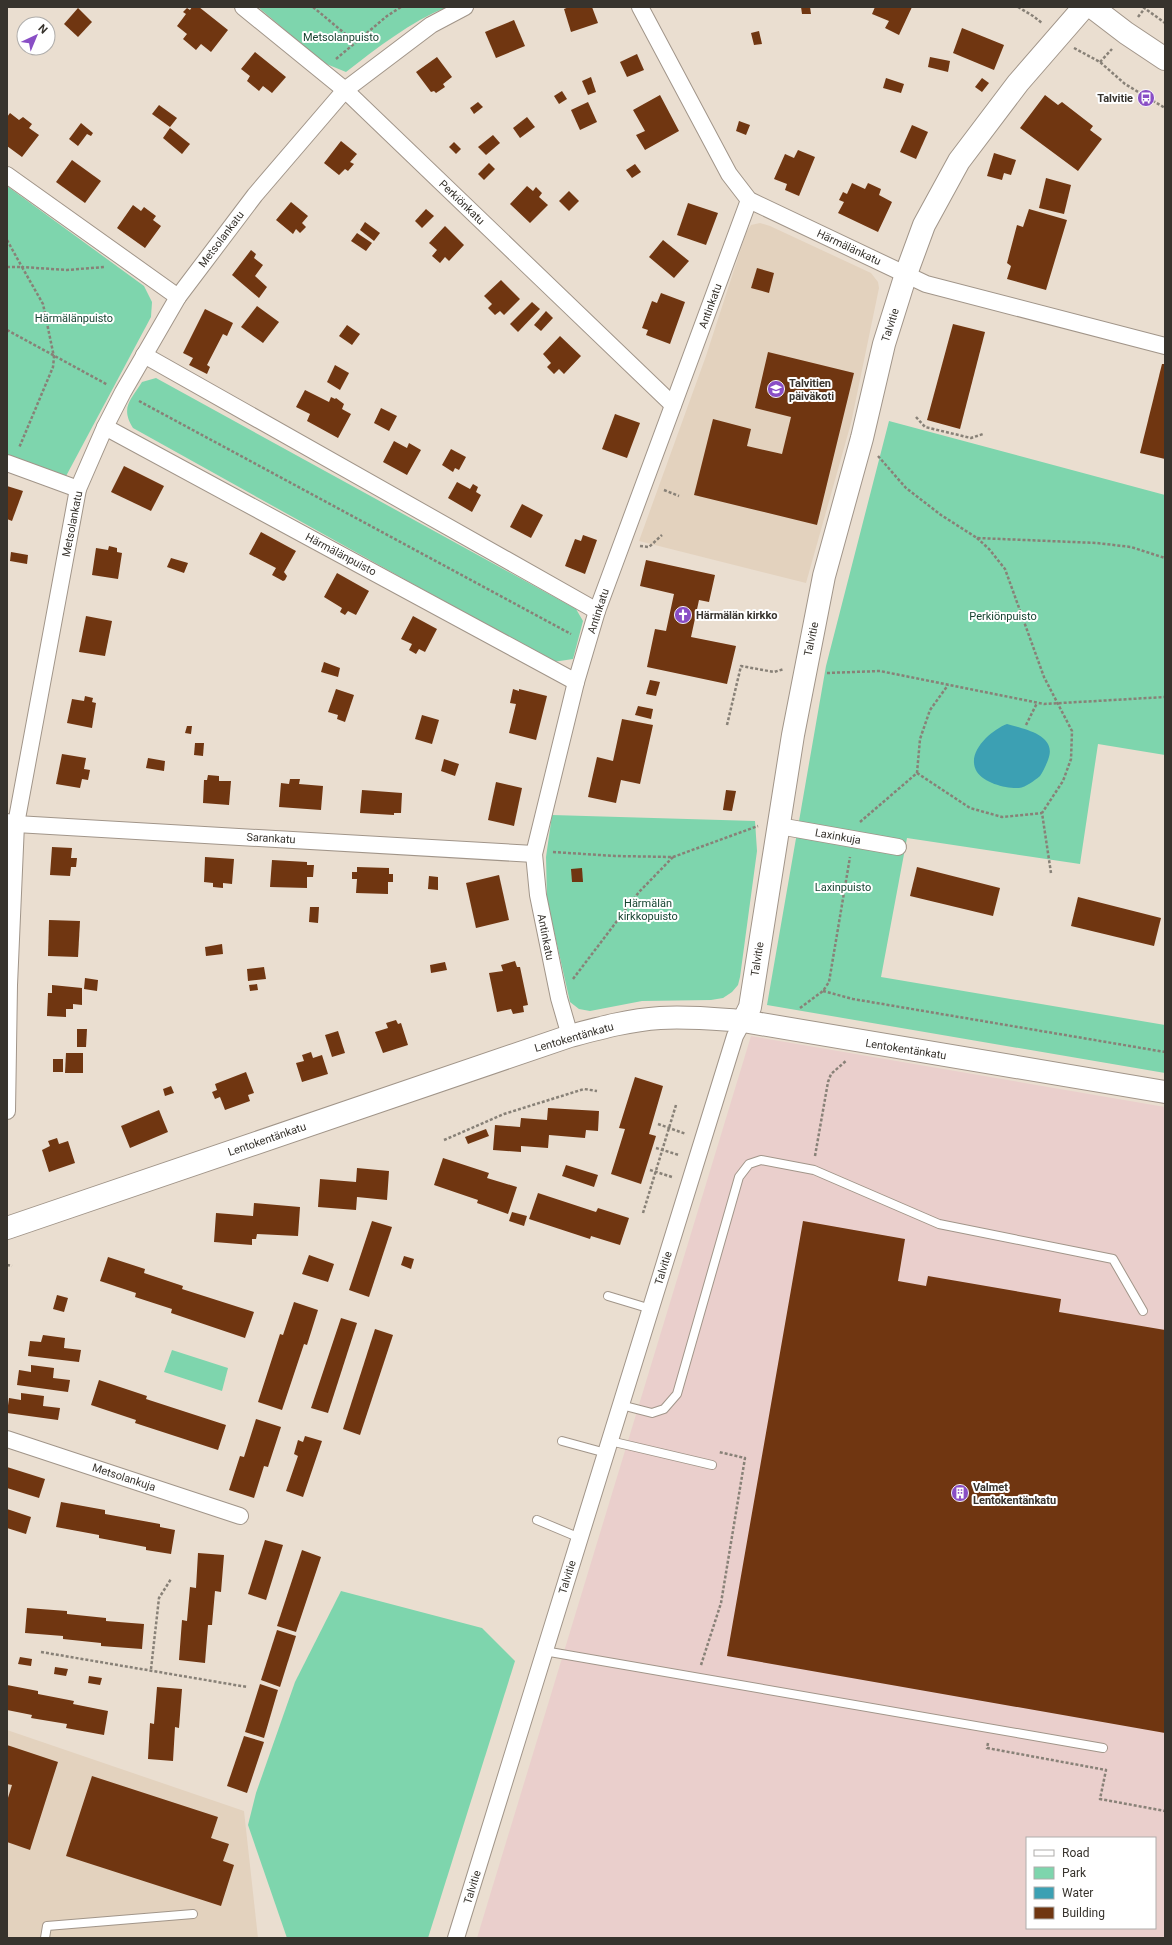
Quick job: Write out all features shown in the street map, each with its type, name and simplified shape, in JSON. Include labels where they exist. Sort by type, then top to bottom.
[{"type":"street","name":"Perkiönkatu","points":[[245,7],[345,90],[674,405]]},
{"type":"street","name":"Metsolankatu","points":[[7,1111],[12,823],[78,489],[105,427],[123,392],[178,297],[255,195],[345,90],[431,25],[465,7]]},
{"type":"street","name":"Härmälänkatu","points":[[640,7],[730,174],[749,200],[932,286],[1165,346]]},
{"type":"street","name":"Talvitie","points":[[456,1938],[703,1140],[736,1036],[750,1007],[805,671],[824,576],[862,438],[884,344],[906,274],[924,225],[959,161],[1018,83],[1057,36],[1084,7]]},
{"type":"street","points":[[1092,7],[1126,33],[1165,59]]},
{"type":"street","points":[[7,175],[178,297]]},
{"type":"street","name":"Antinkatu","points":[[570,1036],[559,998],[538,895],[534,854],[576,682],[597,611],[749,200]]},
{"type":"street","points":[[144,355],[597,611]]},
{"type":"street","name":"Härmälänpuisto","points":[[105,427],[576,682]]},
{"type":"street","points":[[10,464],[78,489]]},
{"type":"street","name":"Sarankatu","points":[[12,823],[534,854]]},
{"type":"street","name":"Laxinkuja","points":[[779,826],[898,847]]},
{"type":"street","name":"Lentokentänkatu","points":[[7,1228],[570,1036],[625,1022],[660,1018],[702,1018],[743,1021],[1165,1092]]},
{"type":"street","name":"Metsolankuja","points":[[7,1439],[240,1516]]},
{"type":"lane","points":[[621,1405],[652,1413],[664,1409],[677,1394],[739,1177],[749,1164],[761,1160],[814,1170],[939,1224],[1113,1259],[1143,1311]]},
{"type":"lane","points":[[608,1296],[651,1309]]},
{"type":"lane","points":[[562,1441],[608,1447],[712,1465]]},
{"type":"lane","points":[[537,1520],[580,1538]]},
{"type":"lane","points":[[544,1652],[698,1677],[1103,1748]]},
{"type":"lane","points":[[44,1938],[47,1926],[192,1914]]},
{"type":"path","points":[[314,7],[355,42]]},
{"type":"path","points":[[322,71],[355,42],[401,7]]},
{"type":"path","points":[[1018,7],[1033,16],[1071,46],[1100,62],[1125,84],[1165,108]]},
{"type":"path","points":[[1143,7],[1165,23]]},
{"type":"path","points":[[7,240],[44,304],[54,356],[53,367],[10,464]]},
{"type":"path","points":[[7,267],[67,270],[106,266],[119,254]]},
{"type":"path","points":[[7,330],[587,643]]},
{"type":"path","points":[[916,417],[925,427],[971,438],[983,434]]},
{"type":"path","points":[[862,438],[906,488],[941,515],[977,538],[989,549],[1005,569],[1044,676],[1072,731],[1071,759],[1063,781],[1042,813],[1051,873]]},
{"type":"path","points":[[664,490],[679,496]]},
{"type":"path","points":[[977,538],[1096,543],[1130,547],[1165,558]]},
{"type":"path","points":[[727,724],[741,666],[774,672],[788,668],[822,673],[880,671],[1044,704],[1165,697]]},
{"type":"path","points":[[1026,725],[1037,702]]},
{"type":"path","points":[[917,773],[970,808],[1002,817],[1042,813]]},
{"type":"path","points":[[534,854],[556,852],[615,856],[673,857],[757,826],[779,826]]},
{"type":"path","points":[[559,998],[639,892],[673,857]]},
{"type":"path","points":[[823,991],[852,999],[1165,1052]]},
{"type":"path","points":[[814,1170],[819,1126],[828,1082],[831,1074],[852,1056]]},
{"type":"path","points":[[444,1140],[504,1114],[584,1089],[597,1091]]},
{"type":"path","points":[[643,1213],[676,1105]]},
{"type":"path","points":[[658,1124],[703,1140]]},
{"type":"path","points":[[656,1148],[697,1161]]},
{"type":"path","points":[[650,1170],[690,1183]]},
{"type":"path","points":[[7,1265],[12,1266]]},
{"type":"path","points":[[698,1677],[721,1603],[745,1458],[715,1451]]},
{"type":"path","points":[[151,1670],[159,1598],[171,1579]]},
{"type":"path","points":[[41,1652],[247,1686]]},
{"type":"path","points":[[987,1748],[1106,1770],[1100,1800],[1165,1811]]},
{"type":"shaded area","name":"Talvitien päiväkoti","points":[[760,223],[770,226],[871,273],[878,282],[879,288],[851,423],[806,583],[639,541],[706,356],[746,233],[751,225]]},
{"type":"shaded area","points":[[751,1036],[1165,1107],[1165,1938],[477,1938]]},
{"type":"shaded area","points":[[7,1730],[244,1811],[258,1938],[7,1938]]},
{"type":"green space","name":"Metsolanpuisto","points":[[258,7],[447,7],[407,28],[346,72],[324,63]]},
{"type":"green space","name":"Härmälänpuisto","points":[[7,186],[144,286],[152,302],[151,317],[65,478],[7,457]]},
{"type":"green space","points":[[156,378],[576,609],[583,621],[573,659],[553,662],[133,428],[127,414],[128,404],[142,382]]},
{"type":"green space","name":"Perkiönpuisto","points":[[889,421],[1165,495],[1165,755],[1098,744],[1080,864],[907,838],[881,977],[1165,1025],[1165,1073],[767,1005],[826,666]]},
{"type":"green space","name":"Härmälän kirkkopuisto","points":[[552,815],[755,821],[757,851],[740,977],[738,985],[732,992],[723,998],[711,1000],[642,1001],[590,1011],[579,1009],[570,1002],[547,900],[546,857]]},
{"type":"green space","points":[[172,1350],[228,1368],[222,1391],[164,1372]]},
{"type":"green space","points":[[341,1591],[482,1628],[515,1661],[428,1938],[287,1938],[248,1825],[256,1793],[295,1682]]},
{"type":"water","points":[[1007,724],[1038,734],[1044,739],[1050,751],[1048,760],[1040,776],[1033,782],[1019,788],[1002,786],[990,782],[980,776],[974,765],[974,757],[982,743],[994,731]]},
{"type":"building","points":[[192,7],[199,7],[228,30],[211,52],[201,44],[196,50],[183,39],[187,34],[177,26],[186,14],[183,12],[187,8],[190,10]]},
{"type":"building","points":[[569,7],[592,7],[598,23],[571,32],[564,9]]},
{"type":"building","points":[[801,7],[810,7],[811,14],[802,14]]},
{"type":"building","points":[[875,7],[912,7],[899,35],[885,28],[889,21],[872,14]]},
{"type":"building","points":[[78,8],[92,22],[78,37],[64,24]]},
{"type":"building","points":[[514,20],[525,46],[496,58],[485,32]]},
{"type":"building","points":[[962,28],[1004,45],[994,70],[953,53]]},
{"type":"building","points":[[759,31],[762,44],[754,45],[751,33]]},
{"type":"building","points":[[255,52],[286,77],[272,93],[263,86],[259,91],[247,81],[250,76],[241,69]]},
{"type":"building","points":[[637,54],[644,70],[627,77],[620,62]]},
{"type":"building","points":[[437,57],[452,77],[443,84],[445,87],[436,93],[434,91],[431,92],[416,72]]},
{"type":"building","points":[[930,57],[950,61],[948,72],[928,67]]},
{"type":"building","points":[[591,77],[596,92],[588,95],[582,81]]},
{"type":"building","points":[[886,78],[904,84],[901,93],[883,88]]},
{"type":"building","points":[[982,78],[989,83],[982,92],[975,87]]},
{"type":"building","points":[[562,91],[567,99],[559,104],[554,96]]},
{"type":"building","points":[[660,95],[679,131],[645,150],[636,135],[645,131],[633,110]]},
{"type":"building","points":[[1045,95],[1058,105],[1062,102],[1093,126],[1090,130],[1102,139],[1078,171],[1020,128]]},
{"type":"building","points":[[478,102],[483,107],[474,114],[470,108]]},
{"type":"building","points":[[588,102],[597,122],[580,130],[571,110]]},
{"type":"building","points":[[159,105],[177,118],[170,127],[152,114]]},
{"type":"building","points":[[10,113],[19,120],[23,117],[32,124],[29,128],[39,135],[22,157],[7,146],[7,117]]},
{"type":"building","points":[[527,117],[535,127],[520,138],[513,128]]},
{"type":"building","points":[[739,121],[750,125],[746,135],[736,131]]},
{"type":"building","points":[[81,123],[93,133],[91,136],[87,134],[78,146],[69,139]]},
{"type":"building","points":[[912,125],[928,132],[916,159],[900,152]]},
{"type":"building","points":[[170,128],[190,144],[182,154],[163,138]]},
{"type":"building","points":[[493,135],[500,143],[486,155],[478,147]]},
{"type":"building","points":[[341,141],[357,154],[350,162],[354,164],[348,171],[345,169],[339,175],[324,163]]},
{"type":"building","points":[[454,142],[461,149],[456,154],[449,147]]},
{"type":"building","points":[[798,150],[815,157],[799,196],[785,190],[787,184],[774,179],[785,154],[794,158]]},
{"type":"building","points":[[994,153],[1016,160],[1011,175],[1004,173],[1002,180],[987,176]]},
{"type":"building","points":[[72,160],[101,181],[85,203],[56,182]]},
{"type":"building","points":[[489,163],[495,169],[484,180],[478,174]]},
{"type":"building","points":[[635,164],[641,172],[632,178],[626,170]]},
{"type":"building","points":[[1046,178],[1071,185],[1064,214],[1039,208]]},
{"type":"building","points":[[852,183],[865,189],[868,183],[881,189],[879,195],[892,202],[878,232],[838,213],[844,202],[839,200],[843,192],[847,194]]},
{"type":"building","points":[[527,186],[533,191],[536,187],[542,193],[539,197],[548,205],[530,223],[510,204]]},
{"type":"building","points":[[569,191],[579,201],[569,211],[559,201]]},
{"type":"building","points":[[291,202],[308,216],[302,223],[306,227],[300,233],[296,229],[293,234],[276,220]]},
{"type":"building","points":[[688,203],[718,213],[706,245],[677,235]]},
{"type":"building","points":[[133,205],[141,211],[144,207],[156,216],[153,220],[161,226],[145,248],[117,228]]},
{"type":"building","points":[[426,209],[434,216],[422,228],[415,221]]},
{"type":"building","points":[[1029,209],[1067,220],[1046,290],[1007,279],[1011,266],[1007,263],[1017,225],[1023,227]]},
{"type":"building","points":[[365,222],[380,233],[374,241],[360,230]]},
{"type":"building","points":[[445,226],[464,245],[449,261],[445,257],[440,263],[432,256],[437,250],[429,243]]},
{"type":"building","points":[[357,233],[372,243],[366,251],[351,241]]},
{"type":"building","points":[[663,240],[689,261],[674,278],[649,257]]},
{"type":"building","points":[[251,250],[256,254],[254,258],[263,265],[255,276],[267,287],[259,298],[232,275]]},
{"type":"building","points":[[757,268],[774,273],[769,293],[751,288]]},
{"type":"building","points":[[501,280],[520,299],[504,315],[500,311],[495,315],[488,308],[492,304],[484,296]]},
{"type":"building","points":[[661,293],[685,302],[670,344],[646,335],[648,330],[642,328],[652,301],[657,303]]},
{"type":"building","points":[[532,302],[540,309],[518,332],[510,324]]},
{"type":"building","points":[[257,306],[279,322],[263,343],[241,327]]},
{"type":"building","points":[[205,309],[233,323],[227,336],[223,334],[207,365],[210,367],[207,374],[189,365],[193,358],[183,353]]},
{"type":"building","points":[[546,311],[553,318],[541,331],[534,325]]},
{"type":"building","points":[[953,324],[985,332],[960,429],[927,420]]},
{"type":"building","points":[[347,325],[360,334],[352,345],[339,336]]},
{"type":"building","points":[[560,336],[581,356],[564,374],[559,369],[554,374],[547,367],[551,363],[543,354]]},
{"type":"building","points":[[768,352],[854,373],[817,525],[694,495],[713,419],[751,429],[747,446],[782,454],[791,417],[755,408]]},
{"type":"building","points":[[1162,364],[1165,364],[1165,459],[1140,453]]},
{"type":"building","points":[[335,365],[349,373],[340,390],[327,382]]},
{"type":"building","points":[[305,390],[329,402],[331,397],[336,398],[344,404],[342,409],[351,414],[338,438],[307,421],[310,414],[296,407]]},
{"type":"building","points":[[381,408],[397,416],[389,431],[374,423]]},
{"type":"building","points":[[615,414],[640,423],[627,458],[602,449]]},
{"type":"building","points":[[394,441],[407,448],[409,443],[421,450],[407,475],[383,462]]},
{"type":"building","points":[[451,449],[466,457],[459,470],[455,468],[453,472],[442,465]]},
{"type":"building","points":[[124,466],[164,486],[151,511],[111,492]]},
{"type":"building","points":[[457,482],[470,489],[473,484],[478,487],[476,492],[481,495],[472,512],[448,498]]},
{"type":"building","points":[[7,486],[23,491],[12,521],[7,519]]},
{"type":"building","points":[[522,504],[543,515],[531,538],[510,527]]},
{"type":"building","points":[[261,532],[296,551],[284,572],[287,576],[283,581],[272,575],[276,568],[249,554]]},
{"type":"building","points":[[583,535],[597,540],[585,574],[565,566],[575,539],[581,541]]},
{"type":"building","points":[[109,546],[117,548],[117,552],[122,553],[118,579],[92,575],[96,548],[108,550]]},
{"type":"building","points":[[11,552],[28,555],[27,564],[10,561]]},
{"type":"building","points":[[171,558],[188,563],[184,573],[167,567]]},
{"type":"building","name":"Härmälän kirkko","points":[[646,560],[715,575],[709,602],[699,600],[691,637],[736,646],[727,684],[647,667],[655,629],[666,631],[674,594],[640,586]]},
{"type":"building","points":[[337,573],[369,591],[356,615],[348,611],[345,615],[340,612],[342,608],[324,597]]},
{"type":"building","points":[[86,616],[112,621],[105,656],[79,652]]},
{"type":"building","points":[[413,616],[437,629],[425,652],[419,649],[416,654],[409,650],[412,644],[401,639]]},
{"type":"building","points":[[324,662],[340,668],[338,677],[321,672]]},
{"type":"building","points":[[650,680],[660,682],[656,696],[646,694]]},
{"type":"building","points":[[336,689],[354,695],[345,722],[337,719],[338,715],[328,712]]},
{"type":"building","points":[[513,689],[519,691],[519,689],[547,696],[536,740],[509,733],[516,704],[510,703]]},
{"type":"building","points":[[85,696],[93,698],[92,702],[96,703],[92,728],[67,723],[72,699],[84,701]]},
{"type":"building","points":[[638,706],[653,709],[651,719],[635,715]]},
{"type":"building","points":[[422,715],[439,720],[432,744],[415,739]]},
{"type":"building","points":[[622,719],[653,725],[640,784],[621,780],[616,803],[588,797],[597,757],[613,761]]},
{"type":"building","points":[[187,726],[192,726],[191,734],[185,733]]},
{"type":"building","points":[[195,743],[204,743],[203,756],[194,755]]},
{"type":"building","points":[[62,754],[86,758],[84,769],[90,770],[88,780],[82,779],[80,788],[56,784]]},
{"type":"building","points":[[148,758],[165,761],[164,771],[146,768]]},
{"type":"building","points":[[444,759],[459,764],[455,776],[441,771]]},
{"type":"building","points":[[208,775],[219,776],[219,781],[231,781],[229,805],[203,803],[204,780],[207,780]]},
{"type":"building","points":[[290,779],[300,779],[299,784],[323,786],[321,810],[279,807],[281,783],[289,784]]},
{"type":"building","points":[[496,782],[522,788],[514,826],[488,820]]},
{"type":"building","points":[[362,790],[402,793],[401,813],[394,813],[394,815],[360,813]]},
{"type":"building","points":[[726,790],[736,791],[732,811],[723,810]]},
{"type":"building","points":[[52,847],[72,848],[71,858],[77,858],[76,867],[71,867],[70,876],[50,875]]},
{"type":"building","points":[[205,857],[234,859],[232,884],[223,883],[223,888],[213,887],[213,883],[204,882]]},
{"type":"building","points":[[272,860],[307,862],[307,865],[314,865],[313,877],[307,877],[307,888],[270,887]]},
{"type":"building","points":[[357,867],[389,868],[389,874],[393,874],[393,882],[388,882],[388,894],[356,893],[357,879],[352,879],[352,872],[357,872]]},
{"type":"building","points":[[917,867],[1000,888],[993,916],[910,896]]},
{"type":"building","points":[[582,868],[583,882],[572,882],[571,869]]},
{"type":"building","points":[[499,875],[509,920],[476,928],[466,883]]},
{"type":"building","points":[[429,876],[438,877],[438,890],[428,889]]},
{"type":"building","points":[[1078,897],[1161,918],[1154,946],[1071,926]]},
{"type":"building","points":[[310,907],[319,907],[318,923],[309,922]]},
{"type":"building","points":[[49,920],[80,921],[78,957],[48,956]]},
{"type":"building","points":[[222,944],[223,954],[206,956],[205,947]]},
{"type":"building","points":[[515,961],[517,967],[520,967],[528,1005],[523,1006],[524,1012],[513,1014],[511,1009],[497,1012],[489,973],[503,971],[501,965]]},
{"type":"building","points":[[445,962],[447,970],[431,973],[430,965]]},
{"type":"building","points":[[264,967],[266,979],[248,981],[247,969]]},
{"type":"building","points":[[85,978],[98,980],[97,991],[84,989]]},
{"type":"building","points":[[257,984],[258,990],[250,991],[249,985]]},
{"type":"building","points":[[52,985],[82,988],[82,1005],[73,1004],[73,1009],[66,1009],[66,1017],[47,1016],[48,993],[52,993]]},
{"type":"building","points":[[396,1020],[398,1024],[401,1023],[408,1045],[383,1053],[375,1032],[388,1028],[386,1023]]},
{"type":"building","points":[[77,1029],[87,1029],[86,1047],[77,1047]]},
{"type":"building","points":[[338,1031],[345,1053],[332,1057],[325,1035]]},
{"type":"building","points":[[311,1052],[313,1058],[322,1055],[328,1074],[302,1082],[296,1063],[304,1061],[302,1055]]},
{"type":"building","points":[[66,1053],[83,1053],[83,1073],[65,1073]]},
{"type":"building","points":[[53,1059],[63,1059],[63,1072],[53,1072]]},
{"type":"building","points":[[246,1072],[254,1093],[248,1095],[250,1101],[225,1110],[220,1097],[215,1099],[212,1092],[217,1090],[215,1084]]},
{"type":"building","points":[[635,1077],[663,1086],[649,1134],[656,1136],[641,1184],[611,1174],[625,1129],[619,1128]]},
{"type":"building","points":[[171,1086],[174,1093],[165,1096],[163,1089]]},
{"type":"building","points":[[548,1108],[599,1111],[598,1131],[586,1130],[585,1138],[549,1135],[548,1148],[521,1146],[521,1152],[493,1150],[495,1125],[520,1127],[521,1118],[547,1120]]},
{"type":"building","points":[[159,1110],[168,1132],[130,1148],[121,1126]]},
{"type":"building","points":[[486,1129],[489,1136],[468,1144],[465,1137]]},
{"type":"building","points":[[57,1138],[59,1144],[68,1141],[75,1163],[49,1172],[42,1150],[50,1146],[48,1141]]},
{"type":"building","points":[[443,1158],[489,1173],[487,1178],[517,1187],[508,1214],[477,1203],[478,1200],[434,1185]]},
{"type":"building","points":[[566,1165],[598,1175],[594,1187],[562,1176]]},
{"type":"building","points":[[357,1168],[389,1171],[387,1200],[357,1197],[356,1210],[318,1207],[320,1179],[356,1182]]},
{"type":"building","points":[[538,1193],[596,1212],[598,1208],[629,1218],[620,1245],[591,1236],[590,1239],[529,1219]]},
{"type":"building","points":[[254,1203],[300,1207],[298,1236],[257,1234],[256,1239],[252,1239],[252,1245],[214,1242],[216,1213],[253,1216]]},
{"type":"building","points":[[512,1212],[527,1216],[524,1226],[509,1221]]},
{"type":"building","points":[[372,1221],[392,1227],[369,1297],[349,1290]]},
{"type":"building","name":"Valmet Lentokentänkatu","points":[[803,1221],[905,1239],[898,1281],[926,1286],[928,1276],[1061,1299],[1059,1312],[1165,1330],[1165,1733],[727,1656]]},
{"type":"building","points":[[309,1255],[334,1264],[328,1282],[302,1274]]},
{"type":"building","points":[[404,1256],[414,1259],[411,1269],[401,1265]]},
{"type":"building","points":[[108,1257],[145,1269],[144,1273],[183,1286],[182,1289],[254,1312],[245,1338],[171,1313],[172,1309],[135,1297],[136,1293],[100,1281]]},
{"type":"building","points":[[57,1295],[68,1298],[64,1312],[53,1309]]},
{"type":"building","points":[[294,1302],[318,1310],[307,1345],[304,1344],[282,1410],[258,1402],[280,1334],[283,1335]]},
{"type":"building","points":[[341,1318],[357,1323],[328,1413],[311,1408]]},
{"type":"building","points":[[375,1329],[393,1335],[360,1435],[343,1429]]},
{"type":"building","points":[[43,1335],[65,1338],[64,1348],[81,1350],[79,1362],[28,1356],[30,1341],[41,1342]]},
{"type":"building","points":[[31,1365],[54,1368],[53,1378],[70,1380],[68,1392],[17,1385],[19,1370],[31,1372]]},
{"type":"building","points":[[99,1380],[147,1396],[146,1399],[226,1425],[218,1450],[135,1423],[136,1420],[91,1405]]},
{"type":"building","points":[[21,1393],[44,1396],[43,1406],[60,1408],[58,1420],[7,1413],[9,1398],[21,1400]]},
{"type":"building","points":[[256,1419],[281,1427],[268,1467],[264,1466],[254,1498],[229,1490],[240,1456],[244,1457]]},
{"type":"building","points":[[305,1436],[322,1441],[303,1497],[286,1491],[298,1456],[294,1454],[298,1440],[303,1442]]},
{"type":"building","points":[[7,1467],[45,1479],[39,1498],[7,1488]]},
{"type":"building","points":[[61,1502],[105,1510],[105,1514],[160,1524],[160,1527],[175,1530],[171,1554],[146,1550],[146,1547],[99,1538],[99,1535],[56,1527]]},
{"type":"building","points":[[7,1509],[31,1517],[26,1534],[7,1528]]},
{"type":"building","points":[[265,1540],[283,1545],[266,1600],[248,1594]]},
{"type":"building","points":[[302,1550],[321,1557],[296,1632],[277,1626]]},
{"type":"building","points":[[198,1553],[224,1555],[221,1592],[215,1591],[212,1625],[208,1625],[205,1663],[179,1660],[182,1620],[187,1621],[190,1587],[196,1588]]},
{"type":"building","points":[[27,1608],[67,1611],[67,1614],[106,1618],[106,1621],[144,1624],[142,1649],[101,1646],[101,1643],[63,1639],[63,1636],[25,1633]]},
{"type":"building","points":[[277,1630],[296,1636],[280,1687],[261,1680]]},
{"type":"building","points":[[20,1657],[32,1659],[31,1666],[18,1664]]},
{"type":"building","points":[[55,1667],[68,1669],[66,1676],[54,1674]]},
{"type":"building","points":[[89,1676],[102,1678],[100,1685],[88,1683]]},
{"type":"building","points":[[260,1684],[278,1690],[264,1738],[245,1732]]},
{"type":"building","points":[[7,1685],[38,1691],[38,1694],[74,1701],[73,1704],[108,1711],[104,1735],[66,1728],[67,1724],[31,1718],[32,1715],[7,1710]]},
{"type":"building","points":[[157,1687],[182,1689],[179,1728],[175,1727],[173,1761],[148,1759],[150,1723],[154,1724]]},
{"type":"building","points":[[244,1736],[264,1742],[247,1793],[227,1786]]},
{"type":"building","points":[[7,1745],[58,1762],[30,1850],[7,1842],[7,1801],[12,1785],[7,1784]]},
{"type":"building","points":[[92,1776],[218,1817],[211,1838],[229,1844],[223,1861],[234,1865],[221,1906],[66,1856]]},
{"type":"place","name":"Talvitie","points":[[1146,98]]},
{"type":"place","name":"Talvitien päiväkoti","points":[[776,389]]},
{"type":"place","name":"Härmälän kirkko","points":[[683,615]]},
{"type":"place","name":"Valmet Lentokentänkatu","points":[[960,1493]]},
{"type":"park label","name":"Laxinpuisto","points":[[843,887]]}]
